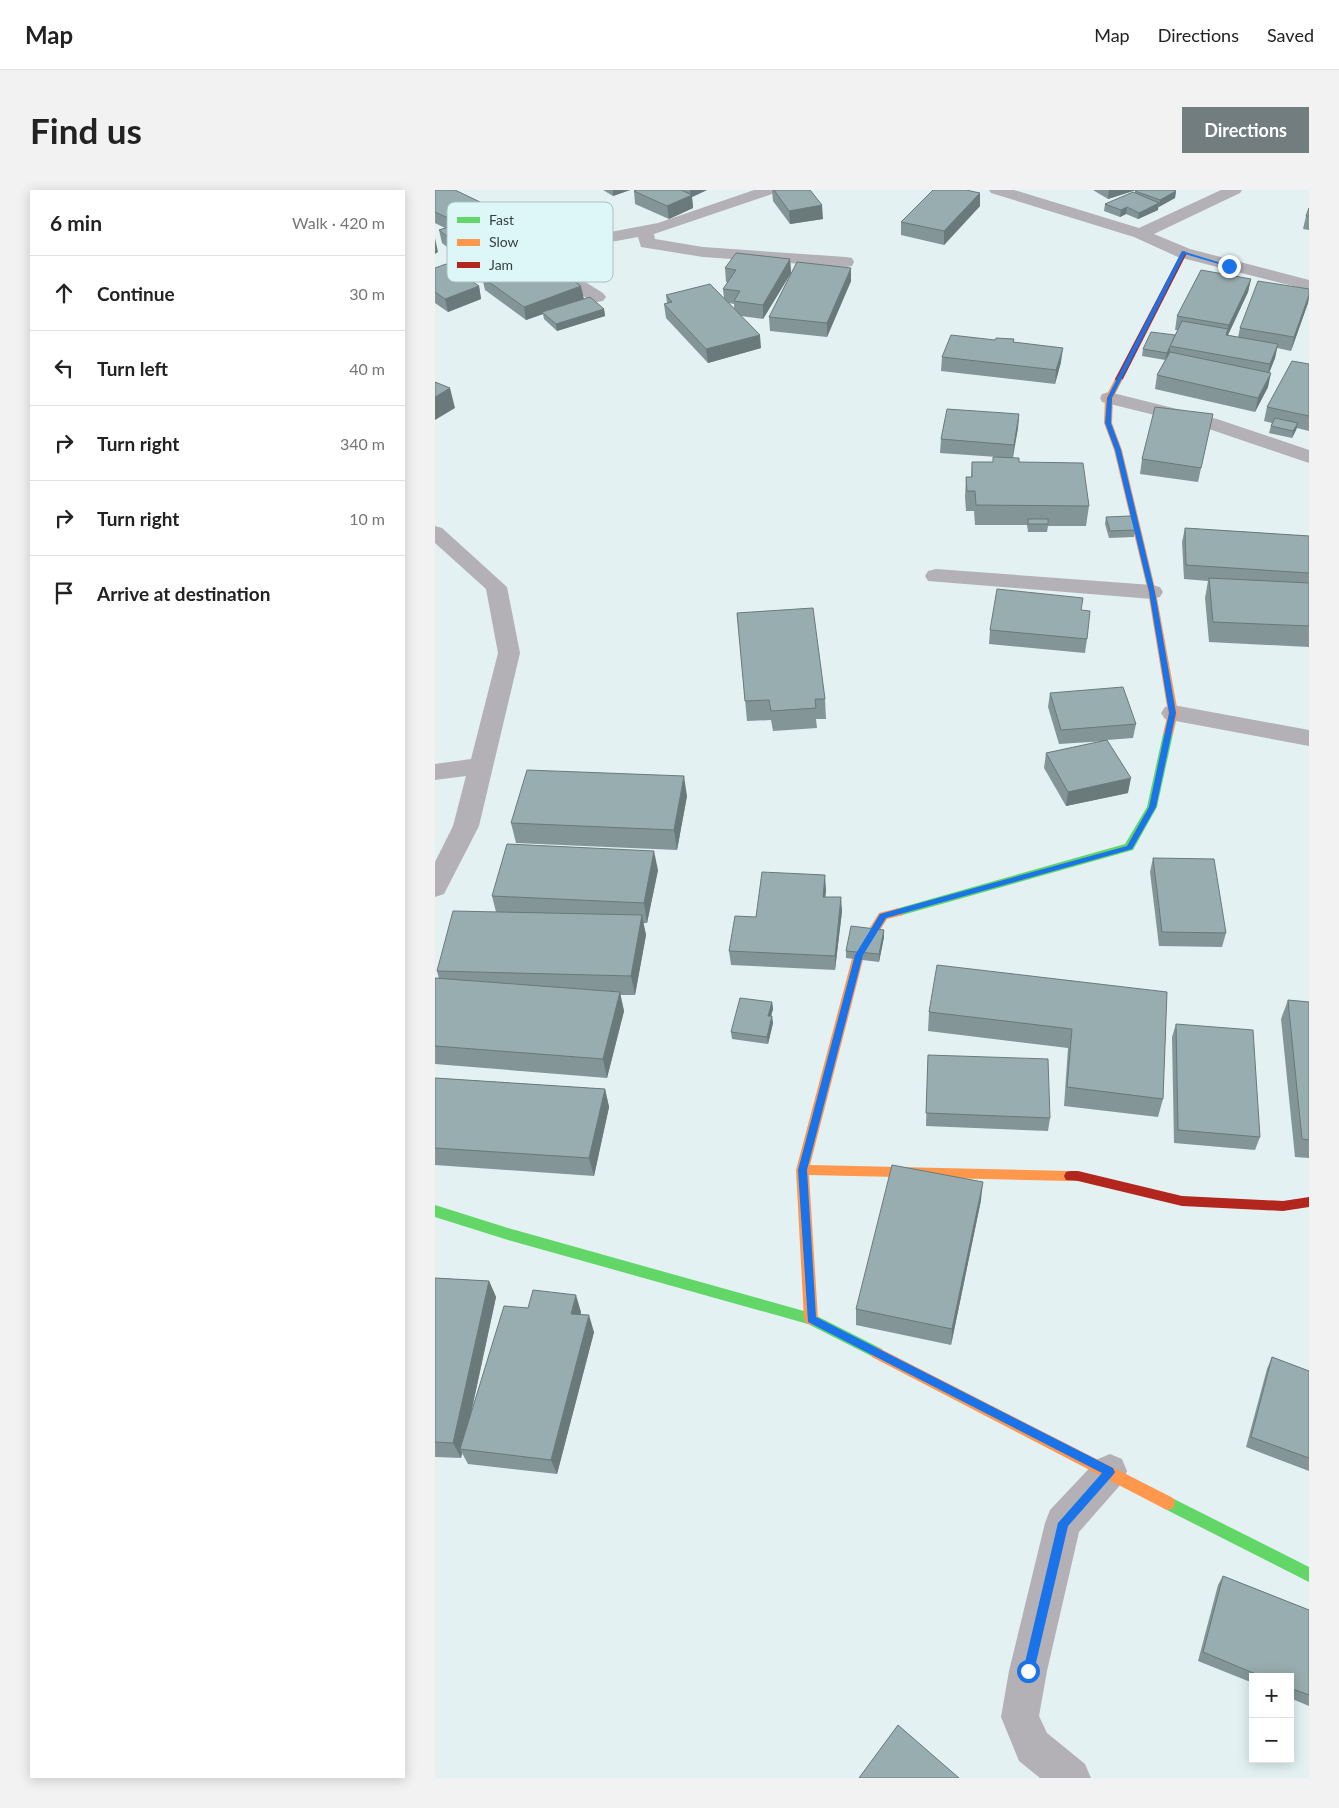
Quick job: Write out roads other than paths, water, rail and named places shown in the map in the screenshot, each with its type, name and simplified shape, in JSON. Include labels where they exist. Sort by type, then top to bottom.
[{"type":"street","points":[[613,237],[664,226],[769,190]]},
{"type":"street","points":[[997,190],[1140,234],[1184,252],[1309,285]]},
{"type":"street","points":[[1140,234],[1234,190]]},
{"type":"street","points":[[645,231],[647,243],[703,252],[846,262]]},
{"type":"street","points":[[811,1319],[802,1170],[859,955],[883,916],[1129,848],[1152,807],[1173,713],[1152,592],[1118,450],[1108,423],[1109,398],[1184,252]]},
{"type":"street","points":[[573,282],[597,297]]},
{"type":"street","points":[[1109,398],[1211,423],[1309,457]]},
{"type":"street","points":[[435,532],[496,587],[509,654],[466,826],[435,886]]},
{"type":"street","points":[[936,576],[1152,592]]},
{"type":"street","points":[[1173,713],[1309,738]]},
{"type":"street","points":[[435,772],[481,766]]},
{"type":"street","points":[[802,1170],[1079,1176],[1182,1200],[1283,1206],[1309,1202]]},
{"type":"street","points":[[435,1211],[508,1234],[811,1319],[1309,1575]]},
{"type":"street","points":[[1071,1778],[1033,1747],[1020,1717],[1028,1671],[1063,1523],[1110,1472]]}]
